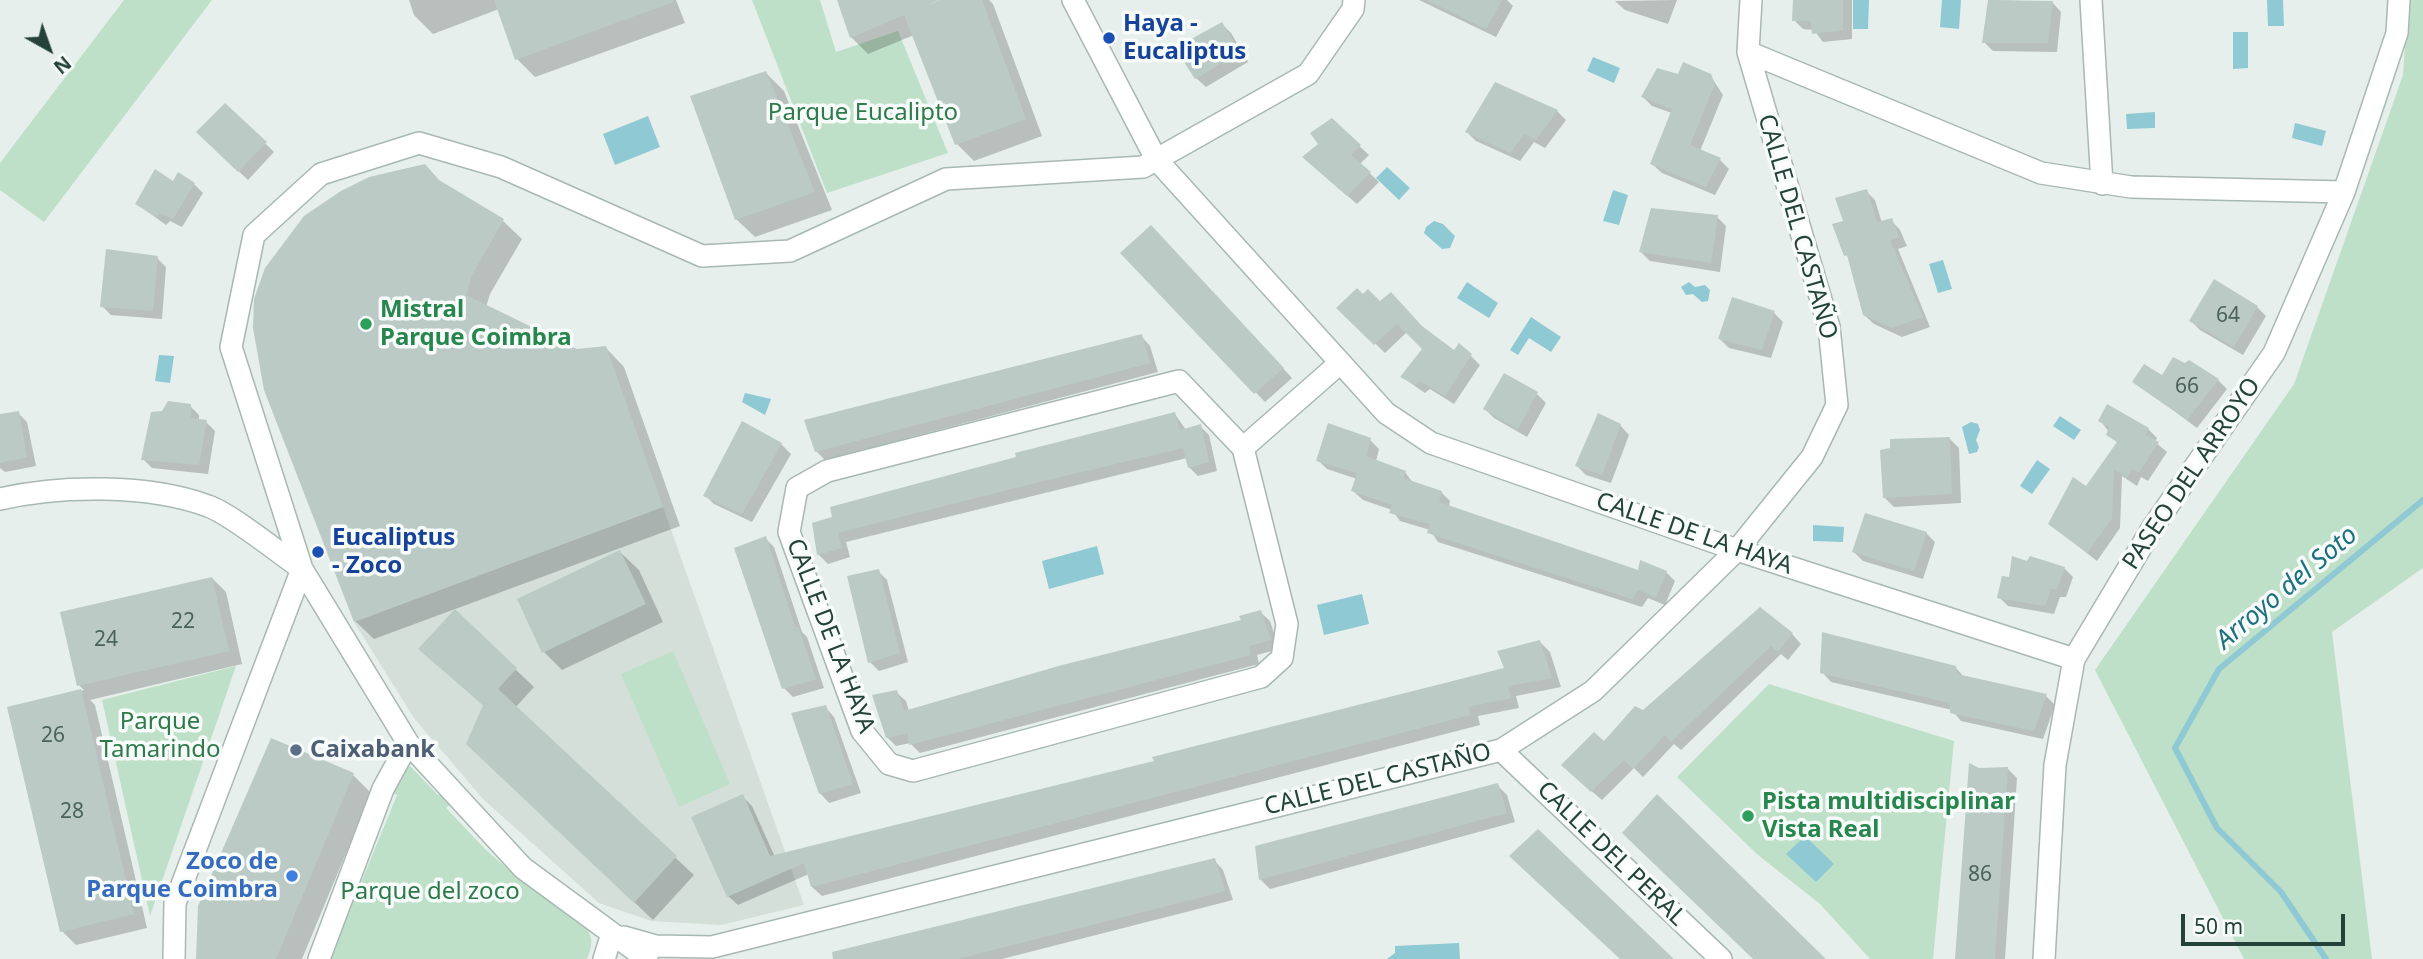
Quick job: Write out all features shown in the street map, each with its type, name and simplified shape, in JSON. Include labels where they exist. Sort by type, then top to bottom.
[{"type":"street","name":"CALLE DE LA HAYA","points":[[1073,0],[1156,159],[1386,413],[1431,443],[1737,550],[2074,659]]},
{"type":"street","points":[[647,959],[523,868],[408,743],[302,569],[231,347],[254,235],[321,174],[419,143],[501,167],[702,256],[790,251],[946,179],[1143,167],[1308,74],[1353,9],[1354,0]]},
{"type":"street","name":"CALLE DEL CASTAÑO","points":[[612,934],[656,946],[709,953],[1501,750],[1593,691],[1737,550],[1812,457],[1837,405],[1829,327],[1748,52],[1751,0]]},
{"type":"street","points":[[2091,0],[2102,184]]},
{"type":"street","name":"PASEO DEL ARROYO","points":[[2044,959],[2054,765],[2074,659],[2153,527],[2274,353],[2344,192],[2397,33],[2399,0]]},
{"type":"street","points":[[1748,52],[2041,173],[2102,184],[2344,192]]},
{"type":"street","points":[[1243,448],[1340,363]]},
{"type":"street","name":"CALLE DE LA HAYA","points":[[1179,381],[1243,448],[1287,624],[1282,658],[1262,677],[913,771],[889,764],[862,731],[789,532],[797,488],[827,471],[1179,381]]},
{"type":"street","points":[[0,499],[29,492],[125,489],[209,506],[302,569]]},
{"type":"street","points":[[174,959],[175,903],[302,569]]},
{"type":"street","points":[[319,959],[383,789],[408,743]]},
{"type":"street","name":"CALLE DEL PERAL","points":[[1501,750],[1721,959]]},
{"type":"street","points":[[604,959],[612,934]]},
{"type":"shaded area","points":[[663,507],[804,905],[721,925],[651,921],[599,903],[483,799],[414,718],[354,622]]},
{"type":"green space","points":[[124,0],[212,0],[44,222],[0,190],[0,163]]},
{"type":"green space","name":"Parque Eucalipto","points":[[752,0],[820,0],[836,52],[898,31],[948,153],[827,193]]},
{"type":"green space","points":[[2408,0],[2423,0],[2423,568],[2332,632],[2372,959],[2244,959],[2095,670],[2294,384],[2403,75]]},
{"type":"green space","points":[[673,651],[730,784],[679,807],[621,674]]},
{"type":"green space","name":"Parque Tamarindo","points":[[236,666],[150,916],[102,700]]},
{"type":"green space","points":[[1769,684],[1954,741],[1933,959],[1870,959],[1820,904],[1758,855],[1677,777]]},
{"type":"green space","name":"Parque del zoco","points":[[410,766],[438,795],[443,790],[453,802],[446,808],[485,849],[523,882],[586,927],[591,943],[587,959],[331,959],[350,909],[342,906],[351,884],[360,885],[397,795],[389,791],[403,767]]},
{"type":"water","points":[[1853,0],[1869,0],[1868,29],[1853,29]]},
{"type":"water","points":[[1942,0],[1961,0],[1959,29],[1940,27]]},
{"type":"water","points":[[2267,0],[2283,0],[2284,26],[2268,26]]},
{"type":"water","points":[[2233,32],[2248,32],[2248,68],[2233,69]]},
{"type":"water","points":[[1593,57],[1620,68],[1614,83],[1587,71]]},
{"type":"water","points":[[2155,112],[2155,128],[2127,129],[2126,114]]},
{"type":"water","points":[[648,116],[660,147],[615,165],[603,134]]},
{"type":"water","points":[[2295,123],[2326,131],[2322,146],[2292,138]]},
{"type":"water","points":[[1387,167],[1410,188],[1399,200],[1376,178]]},
{"type":"water","points":[[1613,190],[1628,195],[1619,225],[1603,221]]},
{"type":"water","points":[[1434,221],[1443,224],[1455,236],[1450,248],[1442,249],[1424,233],[1426,227]]},
{"type":"water","points":[[1943,260],[1952,289],[1938,293],[1929,264]]},
{"type":"water","points":[[1467,282],[1498,303],[1489,318],[1457,298]]},
{"type":"water","points":[[1689,282],[1695,287],[1705,285],[1710,290],[1708,301],[1702,302],[1693,294],[1686,295],[1681,287]]},
{"type":"water","points":[[1531,317],[1561,337],[1551,352],[1529,338],[1518,355],[1510,350]]},
{"type":"water","points":[[159,355],[174,356],[170,383],[155,381]]},
{"type":"water","points":[[745,393],[771,399],[765,415],[742,402]]},
{"type":"water","points":[[2060,416],[2081,430],[2074,440],[2053,426]]},
{"type":"water","points":[[1971,422],[1978,424],[1980,430],[1976,440],[1979,447],[1977,452],[1969,454],[1962,427]]},
{"type":"water","points":[[2037,460],[2050,469],[2032,494],[2020,486]]},
{"type":"water","points":[[1813,525],[1844,527],[1843,542],[1813,541]]},
{"type":"water","points":[[1097,546],[1104,574],[1049,589],[1042,561]]},
{"type":"water","points":[[1362,594],[1369,624],[1324,635],[1317,605]]},
{"type":"water","points":[[1805,836],[1834,864],[1816,882],[1786,854]]},
{"type":"water","points":[[1459,943],[1460,959],[1387,959],[1395,953],[1395,946]]},
{"type":"building","points":[[494,0],[673,0],[673,2],[515,60]]},
{"type":"building","points":[[837,0],[939,0],[921,8],[940,0],[982,0],[1026,119],[955,145],[904,15],[850,38]]},
{"type":"building","points":[[1426,0],[1502,0],[1486,29]]},
{"type":"building","points":[[1793,0],[1843,0],[1843,30],[1812,34],[1811,21],[1792,21]]},
{"type":"building","points":[[1988,0],[2053,1],[2048,43],[1982,43]]},
{"type":"building","points":[[1222,22],[1240,52],[1195,79],[1175,48]]},
{"type":"building","points":[[1683,62],[1711,74],[1715,84],[1690,145],[1721,158],[1706,187],[1650,164],[1672,109],[1641,97],[1657,68],[1678,74]]},
{"type":"building","points":[[766,71],[815,192],[735,220],[690,96]]},
{"type":"building","points":[[1495,82],[1558,110],[1536,140],[1524,134],[1510,153],[1465,132]]},
{"type":"building","points":[[225,103],[267,142],[238,172],[196,132]]},
{"type":"building","points":[[1332,118],[1361,145],[1351,155],[1371,172],[1347,196],[1302,157],[1318,144],[1310,133]]},
{"type":"building","points":[[425,164],[439,180],[504,219],[472,275],[466,295],[577,349],[606,346],[663,507],[354,622],[264,390],[253,328],[254,299],[265,268],[304,216],[341,191],[369,177]]},
{"type":"building","points":[[155,169],[173,181],[178,172],[195,183],[173,219],[160,213],[156,217],[135,204]]},
{"type":"building","points":[[1867,189],[1877,222],[1892,218],[1899,237],[1890,240],[1923,317],[1892,328],[1863,315],[1847,255],[1844,256],[1832,224],[1843,221],[1835,198]]},
{"type":"building","points":[[1651,208],[1718,215],[1711,263],[1639,252]]},
{"type":"building","points":[[1151,225],[1284,368],[1254,394],[1120,253]]},
{"type":"building","points":[[106,249],[158,256],[153,311],[100,307]]},
{"type":"building","points":[[2214,279],[2258,306],[2234,347],[2189,321]]},
{"type":"building","points":[[1357,288],[1363,294],[1368,289],[1380,301],[1391,292],[1422,326],[1454,350],[1459,343],[1472,354],[1445,396],[1420,381],[1415,385],[1400,377],[1422,349],[1397,324],[1374,345],[1336,308]]},
{"type":"building","points":[[1732,297],[1775,311],[1762,350],[1718,339]]},
{"type":"building","points":[[1142,334],[1150,363],[815,452],[804,420]]},
{"type":"building","points":[[2173,357],[2185,363],[2189,360],[2219,379],[2187,420],[2132,382],[2144,364],[2162,375]]},
{"type":"building","points":[[1504,373],[1538,392],[1518,429],[1483,409]]},
{"type":"building","points":[[168,401],[191,404],[191,418],[207,420],[199,465],[141,460],[151,412],[162,411]]},
{"type":"building","points":[[2107,404],[2149,428],[2145,435],[2159,442],[2139,473],[2132,469],[2127,478],[2114,469],[2112,519],[2087,553],[2048,524],[2073,477],[2086,486],[2117,442],[2106,435],[2109,427],[2098,421]]},
{"type":"building","points":[[19,411],[27,457],[0,463],[0,414]]},
{"type":"building","points":[[1175,412],[1180,430],[1201,424],[1209,462],[1188,468],[1183,448],[838,533],[842,548],[817,555],[812,523],[832,517],[830,507],[1016,457],[1015,453]]},
{"type":"building","points":[[1598,413],[1621,424],[1602,475],[1575,466]]},
{"type":"building","points":[[742,421],[782,443],[742,514],[703,496]]},
{"type":"building","points":[[1328,423],[1371,438],[1366,456],[1406,471],[1403,478],[1442,491],[1439,502],[1638,570],[1640,560],[1667,571],[1656,597],[1638,590],[1632,599],[1427,533],[1430,524],[1389,513],[1392,505],[1351,491],[1357,473],[1316,461]]},
{"type":"building","points":[[1950,437],[1952,494],[1883,498],[1880,450],[1890,448],[1890,439]]},
{"type":"building","points":[[1865,513],[1927,532],[1914,571],[1852,552]]},
{"type":"building","points":[[766,536],[795,627],[798,626],[816,679],[782,689],[734,548]]},
{"type":"building","points":[[620,550],[646,604],[542,653],[517,599]]},
{"type":"building","points":[[2012,556],[2027,561],[2030,556],[2065,567],[2057,589],[2051,589],[2045,606],[1997,598],[2002,576],[2009,577]]},
{"type":"building","points":[[879,569],[900,653],[868,663],[847,576]]},
{"type":"building","points":[[212,577],[229,651],[77,686],[60,612]]},
{"type":"building","points":[[1760,607],[1793,633],[1778,652],[1771,646],[1671,742],[1665,735],[1633,769],[1624,760],[1591,792],[1561,765],[1594,732],[1604,741],[1635,706],[1643,710]]},
{"type":"building","points":[[455,609],[517,668],[498,689],[677,856],[634,903],[466,744],[483,705],[418,649]]},
{"type":"building","points":[[1261,610],[1271,640],[1249,646],[1251,655],[909,745],[908,733],[886,738],[872,695],[897,690],[904,711],[1062,665],[1241,620],[1239,616]]},
{"type":"building","points":[[1822,632],[1956,666],[1957,674],[2047,694],[2034,731],[1950,713],[1950,703],[1820,673]]},
{"type":"building","points":[[1540,640],[1552,678],[1508,686],[1511,698],[1469,707],[1470,715],[811,887],[804,863],[727,897],[691,817],[743,794],[770,856],[1154,761],[1152,757],[1504,668],[1497,651]]},
{"type":"building","points":[[81,689],[134,914],[60,932],[7,707]]},
{"type":"building","points":[[826,705],[853,784],[819,794],[791,713]]},
{"type":"building","points":[[271,738],[354,773],[276,959],[196,959],[198,906]]},
{"type":"building","points":[[1969,763],[1979,768],[2008,767],[1995,959],[1955,959]]},
{"type":"building","points":[[1498,783],[1507,813],[1259,880],[1255,846]]},
{"type":"building","points":[[1657,794],[1826,959],[1753,959],[1622,833]]},
{"type":"building","points":[[1538,829],[1674,959],[1620,959],[1509,856]]},
{"type":"building","points":[[1215,858],[1225,891],[958,959],[833,959],[832,952]]},
{"type":"waterway","name":"Arroyo del Soto","points":[[2326,959],[2281,892],[2217,828],[2175,748],[2219,669],[2423,500]]},
{"type":"place","name":"Haya - Eucaliptus","points":[[1109,38]]},
{"type":"place","name":"Mistral Parque Coimbra","points":[[366,324]]},
{"type":"place","name":"Eucaliptus - Zoco","points":[[318,552]]},
{"type":"place","name":"Caixabank","points":[[296,750]]},
{"type":"place","name":"Pista multidisciplinar Vista Real","points":[[1748,816]]},
{"type":"place","name":"Zoco de Parque Coimbra","points":[[292,876]]}]
